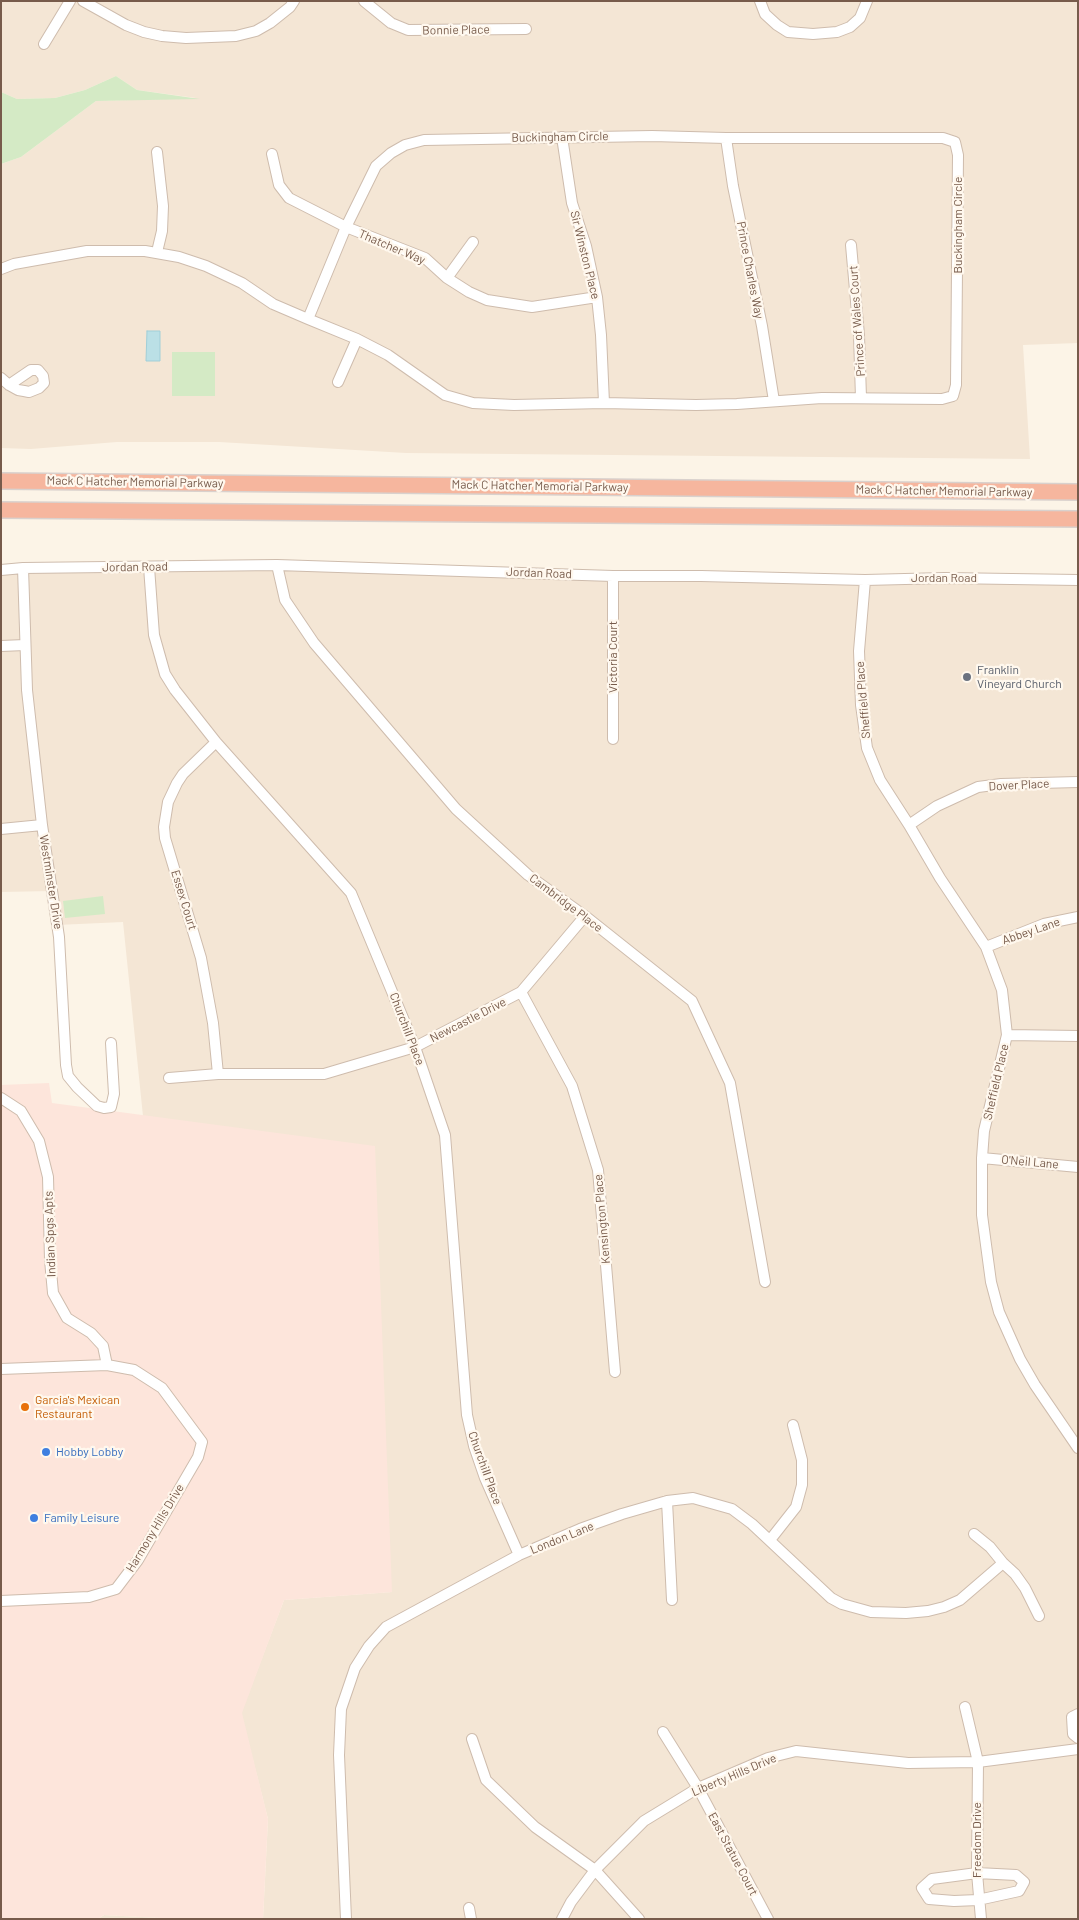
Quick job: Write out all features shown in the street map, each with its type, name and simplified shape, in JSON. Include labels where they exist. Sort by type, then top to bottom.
[{"type":"highway","name":"Mack C Hatcher Memorial Parkway","points":[[1,481],[1078,492]]},
{"type":"highway","name":"Mack C Hatcher Memorial Parkway","points":[[1,510],[1078,519]]},
{"type":"street","points":[[44,44],[70,1]]},
{"type":"street","points":[[83,1],[126,25],[144,32],[162,36],[195,38],[236,36],[256,31],[270,23],[290,7],[294,1]]},
{"type":"street","name":"Bonnie Place","points":[[364,1],[391,24],[408,30],[526,29]]},
{"type":"street","points":[[760,1],[765,14],[776,25],[788,32],[813,34],[837,32],[850,27],[860,18],[867,1]]},
{"type":"street","name":"Buckingham Circle","points":[[1,269],[14,264],[87,251],[157,252],[180,257],[206,266],[242,283],[273,304],[308,319],[358,339],[388,354],[445,395],[473,403],[514,405],[604,403],[696,405],[822,398],[942,399],[953,396],[956,385],[958,355],[958,156],[955,142],[943,138],[652,136],[442,139],[424,140],[405,145],[391,152],[376,166],[346,227],[308,319]]},
{"type":"street","name":"Sir Winston Place","points":[[562,137],[572,203],[586,246],[597,297],[604,403]]},
{"type":"street","name":"Prince Charles Way","points":[[726,138],[733,186],[762,326],[774,401]]},
{"type":"street","points":[[157,152],[163,206],[162,231],[157,252]]},
{"type":"street","name":"Thatcher Way","points":[[272,154],[279,185],[290,198],[346,227],[425,258],[447,278],[486,300],[532,307],[597,297]]},
{"type":"street","points":[[447,278],[473,242]]},
{"type":"street","name":"Prince of Wales Court","points":[[851,245],[859,335],[862,398]]},
{"type":"street","points":[[338,382],[358,339]]},
{"type":"street","name":"Jordan Road","points":[[1,570],[23,568],[277,565],[613,576],[865,580],[945,578],[1078,580]]},
{"type":"street","name":"Cambridge Place","points":[[277,565],[285,600],[314,644],[456,809],[528,875],[585,916],[692,1001],[730,1083],[765,1282]]},
{"type":"street","name":"Churchill Place","points":[[149,567],[154,635],[165,674],[175,690],[216,742],[351,894],[415,1046],[444,1135],[467,1414],[474,1446],[485,1478],[520,1555]]},
{"type":"street","name":"Westminster Drive","points":[[23,568],[27,690],[42,825],[59,937],[66,1065],[68,1076],[77,1087],[98,1106],[104,1108],[111,1107],[114,1094],[111,1043]]},
{"type":"street","name":"Victoria Court","points":[[613,576],[613,739]]},
{"type":"street","name":"Sheffield Place","points":[[865,580],[859,651],[861,704],[867,748],[880,780],[940,878],[986,947],[1002,990],[1007,1034],[984,1131],[982,1158],[981,1192],[984,1237],[991,1282],[999,1312],[1020,1359],[1078,1448]]},
{"type":"street","points":[[1,646],[25,645]]},
{"type":"street","name":"Essex Court","points":[[216,742],[188,768],[177,783],[168,802],[164,827],[165,838],[201,958],[213,1023],[218,1074]]},
{"type":"street","name":"Dover Place","points":[[909,825],[937,806],[978,787],[1001,784],[1078,782]]},
{"type":"street","points":[[1,829],[42,825]]},
{"type":"street","name":"Newcastle Drive","points":[[169,1078],[218,1074],[324,1074],[415,1046],[521,992],[585,916]]},
{"type":"street","name":"Abbey Lane","points":[[986,947],[1044,924],[1078,917]]},
{"type":"street","name":"Kensington Place","points":[[521,992],[572,1086],[598,1170],[615,1372]]},
{"type":"street","points":[[1007,1034],[1078,1036]]},
{"type":"street","name":"Indian Spgs Apts","points":[[1,1098],[21,1111],[39,1141],[48,1177],[50,1260],[53,1293],[67,1318],[91,1333],[103,1346],[107,1365]]},
{"type":"street","name":"O'Neil Lane","points":[[982,1158],[1078,1167]]},
{"type":"street","points":[[1,1369],[107,1365]]},
{"type":"street","name":"Harmony Hills Drive","points":[[1,1601],[89,1597],[116,1589],[138,1560],[198,1457],[202,1442],[162,1388],[134,1370],[107,1365]]},
{"type":"street","points":[[770,1540],[796,1507],[802,1485],[802,1460],[793,1425]]},
{"type":"street","name":"London Lane","points":[[346,1919],[339,1755],[342,1709],[355,1668],[369,1646],[386,1627],[520,1555],[580,1529],[667,1501],[694,1498],[727,1507],[752,1524],[830,1598],[842,1604],[884,1614],[928,1611],[944,1607],[960,1600],[1003,1563]]},
{"type":"street","points":[[667,1501],[672,1600]]},
{"type":"street","points":[[974,1534],[990,1547],[1015,1574],[1025,1588],[1039,1616]]},
{"type":"street","name":"Freedom Drive","points":[[965,1708],[978,1762],[977,1873],[981,1919]]},
{"type":"street","points":[[1078,1714],[1072,1717],[1073,1734],[1078,1738]]},
{"type":"street","name":"East Statue Court","points":[[664,1732],[698,1788],[768,1919]]},
{"type":"street","points":[[472,1739],[486,1780],[535,1827],[595,1870],[639,1919]]},
{"type":"street","name":"Liberty Hills Drive","points":[[562,1919],[571,1902],[595,1870],[644,1821],[698,1788],[768,1758],[796,1751],[908,1762],[978,1762],[1078,1749]]},
{"type":"street","points":[[977,1873],[1016,1875],[1024,1882],[1019,1892],[978,1900],[929,1899],[922,1888],[932,1879],[977,1873]]},
{"type":"shaded area","points":[[1,1],[1078,1],[1078,343],[1023,345],[1030,459],[406,453],[219,442],[117,442],[31,449],[1,448],[1,164],[21,157],[96,101],[196,98],[137,90],[116,76],[85,90],[55,98],[17,99],[1,92]]},
{"type":"shaded area","points":[[277,565],[1078,580],[1078,1919],[263,1919],[268,1819],[241,1713],[284,1600],[392,1592],[147,1155],[123,922],[57,925],[52,891],[1,892],[1,570]]},
{"type":"shaded area","points":[[49,1083],[52,1103],[375,1146],[392,1592],[284,1600],[242,1713],[268,1819],[263,1919],[180,1919],[104,1915],[98,1919],[1,1919],[1,1085]]},
{"type":"shaded area","points":[[104,1915],[180,1919],[98,1919]]},
{"type":"green space","points":[[116,76],[137,90],[200,99],[96,101],[21,157],[1,164],[1,92],[17,99],[55,98],[85,90]]},
{"type":"green space","points":[[172,352],[215,352],[215,396],[172,396]]},
{"type":"green space","points":[[103,896],[105,914],[65,918],[63,901]]},
{"type":"water","points":[[147,331],[160,331],[160,361],[146,361]]},
{"type":"place","name":"Franklin Vineyard Church","points":[[967,677]]},
{"type":"place","name":"Garcia's Mexican Restaurant","points":[[25,1407]]},
{"type":"place","name":"Hobby Lobby","points":[[46,1452]]},
{"type":"place","name":"Family Leisure","points":[[34,1518]]}]
